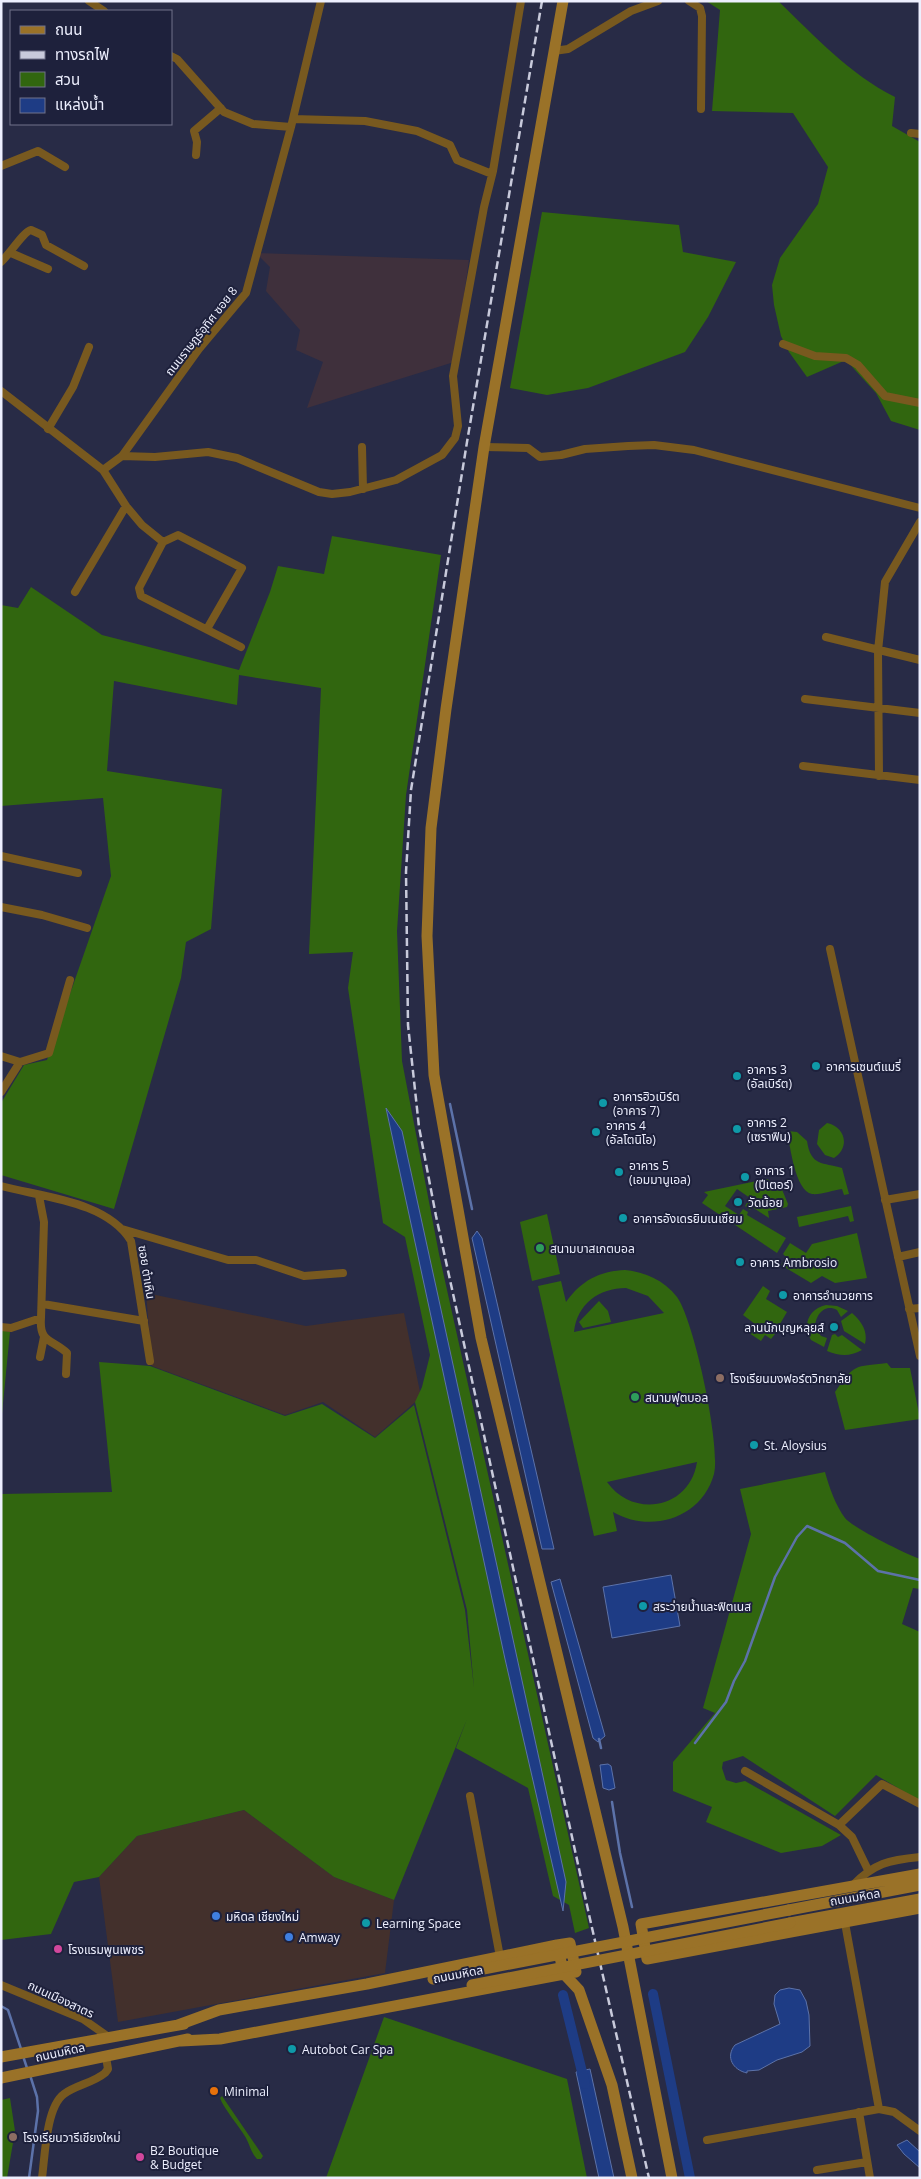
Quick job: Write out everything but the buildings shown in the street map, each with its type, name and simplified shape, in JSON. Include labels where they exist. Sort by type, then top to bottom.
[{"type":"main road","points":[[563,1],[484,447],[446,709],[431,828],[427,936],[434,1075],[482,1338],[622,1927],[672,2178]]},
{"type":"main road","points":[[622,1927],[920,1874]]},
{"type":"main road","name":"ถนนมหิดล","points":[[1,2058],[468,1972],[920,1885]]},
{"type":"main road","name":"ถนนมหิดล","points":[[1,2078],[181,2040],[920,1899]]},
{"type":"main road","points":[[630,1963],[920,1908]]},
{"type":"main road","points":[[641,1924],[647,1959]]},
{"type":"main road","points":[[178,2025],[219,2010],[367,1984],[557,1945],[579,1990],[612,2085],[632,2178]]},
{"type":"main road","points":[[181,2040],[220,2039],[570,1973]]},
{"type":"street","points":[[89,1],[102,10]]},
{"type":"street","name":"ถนนราษฎร์อุทิศ ซอย 8","points":[[103,470],[122,456],[199,349],[246,292],[292,123],[321,1]]},
{"type":"street","points":[[122,456],[155,457],[208,452],[237,458],[319,492],[332,494],[363,489],[396,480],[442,455],[455,438],[458,426],[453,376],[484,207],[492,174],[521,1]]},
{"type":"street","points":[[554,51],[568,49],[631,11],[658,1]]},
{"type":"street","points":[[689,1],[700,8],[702,16],[701,109]]},
{"type":"street","points":[[172,56],[177,59],[221,108],[238,119],[254,124],[365,121],[417,131],[450,145],[457,160],[492,174]]},
{"type":"street","points":[[196,155],[197,142],[194,131],[221,108]]},
{"type":"street","points":[[911,133],[920,134]]},
{"type":"street","points":[[1,166],[38,151],[65,167]]},
{"type":"street","points":[[1,262],[11,253],[26,231],[31,230],[42,235],[46,245],[84,266]]},
{"type":"street","points":[[11,253],[48,269]]},
{"type":"street","points":[[783,344],[815,356],[846,358],[858,365],[885,396],[920,403]]},
{"type":"street","points":[[48,429],[73,387],[89,348]]},
{"type":"street","points":[[2,392],[103,470],[126,506],[142,525],[163,542]]},
{"type":"street","points":[[484,447],[528,448],[540,457],[562,456],[585,449],[654,445],[694,450],[920,508]]},
{"type":"street","points":[[362,447],[363,489]]},
{"type":"street","points":[[75,592],[126,506]]},
{"type":"street","points":[[879,776],[878,651],[885,582],[920,522]]},
{"type":"street","points":[[207,629],[242,568],[178,534],[163,542],[139,588],[141,596],[241,647]]},
{"type":"street","points":[[826,637],[920,660]]},
{"type":"street","points":[[805,699],[920,713]]},
{"type":"street","points":[[803,766],[920,780]]},
{"type":"street","points":[[1,856],[78,873]]},
{"type":"street","points":[[1,906],[88,928]]},
{"type":"street","points":[[830,949],[920,1356]]},
{"type":"street","points":[[1,1056],[20,1062],[49,1052],[70,980]]},
{"type":"street","points":[[1,1092],[20,1062]]},
{"type":"street","name":"ซอย ต๋าเหิน","points":[[1,1186],[81,1205],[106,1216],[120,1228],[131,1241],[150,1362]]},
{"type":"street","points":[[885,1200],[920,1194]]},
{"type":"street","points":[[38,1196],[44,1222],[43,1304],[40,1329],[44,1337],[66,1353],[66,1374]]},
{"type":"street","points":[[120,1228],[228,1260],[256,1260],[304,1276],[343,1273]]},
{"type":"street","points":[[898,1256],[920,1252]]},
{"type":"street","points":[[43,1304],[144,1321]]},
{"type":"street","points":[[909,1310],[920,1308]]},
{"type":"street","points":[[1,1327],[10,1328],[41,1318]]},
{"type":"street","points":[[40,1357],[44,1337]]},
{"type":"street","points":[[745,1771],[840,1825],[852,1837],[868,1870]]},
{"type":"street","points":[[840,1825],[882,1784],[920,1804]]},
{"type":"street","points":[[470,1796],[500,1958]]},
{"type":"street","points":[[851,1887],[868,1870],[896,1859],[920,1857]]},
{"type":"street","points":[[845,1923],[879,2109]]},
{"type":"street","name":"ถนนเมืองสาตร","points":[[1,1985],[83,2019],[110,2038]]},
{"type":"street","points":[[42,2178],[51,2113],[55,2103],[63,2094],[105,2074],[108,2069],[106,2057]]},
{"type":"street","points":[[707,2140],[879,2109],[894,2112],[920,2131]]},
{"type":"street","points":[[859,2112],[870,2178]]},
{"type":"street","points":[[817,2170],[867,2162]]},
{"type":"shaded area","points":[[256,253],[469,260],[454,362],[307,408],[323,362],[296,350],[300,330],[266,291],[270,267]]},
{"type":"shaded area","points":[[146,1293],[306,1326],[404,1313],[421,1397],[375,1437],[323,1402],[285,1415],[152,1366]]},
{"type":"shaded area","points":[[244,1810],[334,1877],[394,1900],[385,1973],[118,2022],[99,1877],[137,1836]]},
{"type":"green space","points":[[706,1],[778,1],[848,66],[878,88],[895,97],[892,126],[920,142],[920,430],[891,421],[876,393],[846,360],[807,377],[789,352],[781,336],[774,305],[772,285],[780,258],[818,204],[828,167],[793,113],[712,111],[720,10]]},
{"type":"green space","points":[[542,212],[679,225],[683,252],[736,262],[708,317],[685,352],[588,388],[547,395],[510,388]]},
{"type":"green space","points":[[332,536],[441,555],[406,795],[397,931],[402,1061],[439,1254],[589,1928],[575,1933],[569,1905],[553,1896],[528,1788],[456,1748],[467,1719],[394,1900],[334,1877],[244,1810],[137,1836],[99,1877],[74,1882],[51,1934],[1,1940],[1,1494],[112,1492],[99,1362],[150,1366],[285,1416],[322,1404],[375,1438],[414,1405],[465,1610],[474,1688],[467,1610],[415,1402],[422,1387],[430,1355],[405,1237],[383,1223],[348,988],[353,952],[309,954],[321,688],[239,675],[237,705],[114,681],[107,771],[222,789],[211,929],[186,942],[181,978],[114,1209],[1,1175],[1,1103],[24,1065],[47,1060],[111,876],[103,798],[1,806],[1,605],[18,608],[31,587],[102,635],[239,670],[270,592],[278,566],[324,574]]},
{"type":"green space","points":[[827,1123],[838,1129],[844,1138],[842,1149],[834,1158],[825,1155],[817,1144],[819,1130]]},
{"type":"green space","points":[[787,1131],[797,1132],[807,1141],[811,1155],[819,1162],[842,1168],[849,1194],[844,1195],[842,1189],[816,1194],[806,1191],[801,1185],[794,1167]]},
{"type":"green space","points":[[767,1179],[781,1187],[788,1204],[787,1207],[768,1211],[769,1218],[752,1207],[750,1210],[745,1206],[750,1198],[737,1189],[725,1206],[739,1215],[743,1209],[748,1212],[747,1215],[786,1238],[777,1253],[702,1203],[708,1195],[704,1192]]},
{"type":"green space","points":[[851,1206],[854,1221],[850,1222],[848,1216],[799,1227],[797,1217]]},
{"type":"green space","name":"สนามบาสเกตบอล","points":[[547,1214],[560,1274],[532,1281],[520,1222]]},
{"type":"green space","points":[[857,1233],[867,1278],[835,1283],[822,1276],[811,1283],[781,1265],[786,1257],[783,1254],[790,1243],[806,1253],[812,1244]]},
{"type":"green space","points":[[625,1270],[654,1278],[672,1291],[684,1310],[698,1356],[710,1412],[714,1438],[714,1474],[708,1489],[699,1502],[687,1511],[673,1518],[643,1522],[613,1512],[617,1531],[594,1536],[538,1286],[561,1281],[566,1302],[578,1288],[591,1278]],"holes":[[[626,1288],[648,1296],[664,1313],[574,1332],[580,1313],[591,1300],[607,1291]],[[697,1462],[692,1478],[684,1490],[672,1499],[659,1504],[631,1501],[618,1494],[607,1482]]]},
{"type":"green space","points":[[763,1286],[770,1291],[766,1299],[787,1312],[777,1329],[765,1322],[763,1327],[775,1334],[771,1339],[765,1335],[761,1341],[749,1333],[755,1324],[743,1315]]},
{"type":"green space","points":[[599,1301],[608,1311],[611,1322],[583,1328],[579,1322]]},
{"type":"green space","points":[[826,1305],[837,1306],[848,1311],[841,1317],[837,1310],[828,1308],[824,1309],[819,1315],[815,1328],[821,1336],[827,1338],[824,1347],[811,1340],[808,1334],[807,1323],[815,1310]]},
{"type":"green space","points":[[852,1313],[863,1327],[866,1335],[865,1344],[844,1331],[841,1321]]},
{"type":"green space","points":[[1,1330],[10,1332],[1,1424]]},
{"type":"green space","points":[[835,1334],[838,1337],[842,1335],[862,1350],[845,1355],[827,1351],[832,1335]]},
{"type":"green space","points":[[887,1363],[891,1368],[910,1368],[920,1419],[845,1430],[835,1392],[847,1376],[856,1368]]},
{"type":"green space","points":[[825,1472],[833,1496],[845,1518],[869,1534],[920,1559],[920,1589],[913,1588],[902,1624],[920,1632],[920,1801],[876,1775],[835,1816],[743,1756],[723,1762],[722,1768],[726,1780],[736,1783],[745,1781],[841,1835],[822,1846],[781,1853],[706,1822],[712,1807],[673,1791],[673,1762],[715,1713],[703,1708],[751,1534],[740,1489]]},
{"type":"green space","points":[[384,2017],[567,2079],[587,2178],[326,2178]]},
{"type":"green space","points":[[222,2096],[263,2156],[261,2159],[257,2159],[253,2154],[246,2138],[222,2102],[220,2098]]},
{"type":"green space","points":[[10,2098],[15,2131],[7,2178],[1,2178],[1,2100]]},
{"type":"water","points":[[386,1108],[402,1131],[566,1882],[563,1911],[505,1659]]},
{"type":"water","points":[[477,1231],[482,1238],[554,1549],[542,1549],[472,1238]]},
{"type":"water","points":[[671,1575],[680,1626],[612,1638],[603,1587]]},
{"type":"water","points":[[560,1579],[605,1736],[598,1742],[593,1738],[551,1582]]},
{"type":"water","points":[[608,1764],[611,1766],[615,1788],[609,1790],[603,1788],[600,1765]]},
{"type":"water","points":[[789,1988],[800,1990],[806,2001],[809,2015],[810,2046],[802,2052],[777,2060],[759,2070],[747,2071],[747,2073],[738,2069],[734,2066],[731,2058],[735,2045],[780,2024],[774,2004],[775,1995],[780,1990]]},
{"type":"water","points":[[590,2069],[614,2178],[599,2178],[576,2072]]},
{"type":"water","points":[[907,2140],[920,2152],[920,2168],[897,2145]]},
{"type":"waterway","points":[[450,1104],[472,1209]]},
{"type":"waterway","points":[[695,1743],[726,1702],[734,1681],[745,1661],[775,1577],[797,1537],[807,1526],[845,1543],[878,1571],[920,1580]]},
{"type":"waterway","points":[[599,1739],[601,1748]]},
{"type":"waterway","points":[[612,1802],[620,1853],[632,1907]]},
{"type":"waterway","points":[[653,1994],[690,2178]]},
{"type":"waterway","points":[[563,1995],[585,2084]]},
{"type":"waterway","points":[[1,2006],[8,2010],[21,2049]]},
{"type":"waterway","points":[[23,2056],[27,2068]]},
{"type":"waterway","points":[[29,2178],[38,2111],[37,2097],[30,2075]]},
{"type":"railway","points":[[542,1],[467,442],[411,790],[406,872],[408,1025],[419,1127],[436,1216],[590,1919],[649,2178]]},
{"type":"place","name":"อาคารเซนต์แมรี่","points":[[816,1066]]},
{"type":"place","name":"อาคาร 3 (อัลเบิร์ต)","points":[[737,1076]]},
{"type":"place","name":"อาคารฮิวเบิร์ต (อาคาร 7)","points":[[603,1103]]},
{"type":"place","name":"อาคาร 2 (เซราฟิน)","points":[[737,1129]]},
{"type":"place","name":"อาคาร 4 (อัลโตนิโอ)","points":[[596,1132]]},
{"type":"place","name":"อาคาร 5 (เอมมานูเอล)","points":[[619,1172]]},
{"type":"place","name":"อาคาร 1 (ปีเตอร์)","points":[[745,1177]]},
{"type":"place","name":"วัดน้อย","points":[[738,1202]]},
{"type":"place","name":"อาคารอังเดรยิมเนเซียม","points":[[623,1218]]},
{"type":"place","name":"สนามบาสเกตบอล","points":[[540,1248]]},
{"type":"place","name":"อาคาร Ambrosio","points":[[740,1262]]},
{"type":"place","name":"อาคารอำนวยการ","points":[[783,1295]]},
{"type":"place","name":"ลานนักบุญหลุยส์","points":[[834,1327]]},
{"type":"place","name":"โรงเรียนมงฟอร์ตวิทยาลัย","points":[[720,1378]]},
{"type":"place","name":"สนามฟุตบอล","points":[[635,1397]]},
{"type":"place","name":"St. Aloysius","points":[[754,1445]]},
{"type":"place","name":"สระว่ายน้ำและฟิตเนส","points":[[643,1606]]},
{"type":"place","name":"มหิดล เชียงใหม่","points":[[216,1916]]},
{"type":"place","name":"Learning Space","points":[[366,1923]]},
{"type":"place","name":"Amway","points":[[289,1937]]},
{"type":"place","name":"โรงแรมพูนเพชร","points":[[58,1949]]},
{"type":"place","name":"Autobot Car Spa","points":[[292,2049]]},
{"type":"place","name":"Minimal","points":[[214,2091]]},
{"type":"place","name":"โรงเรียนวารีเชียงใหม่","points":[[13,2137]]},
{"type":"place","name":"B2 Boutique & Budget","points":[[140,2157]]}]
